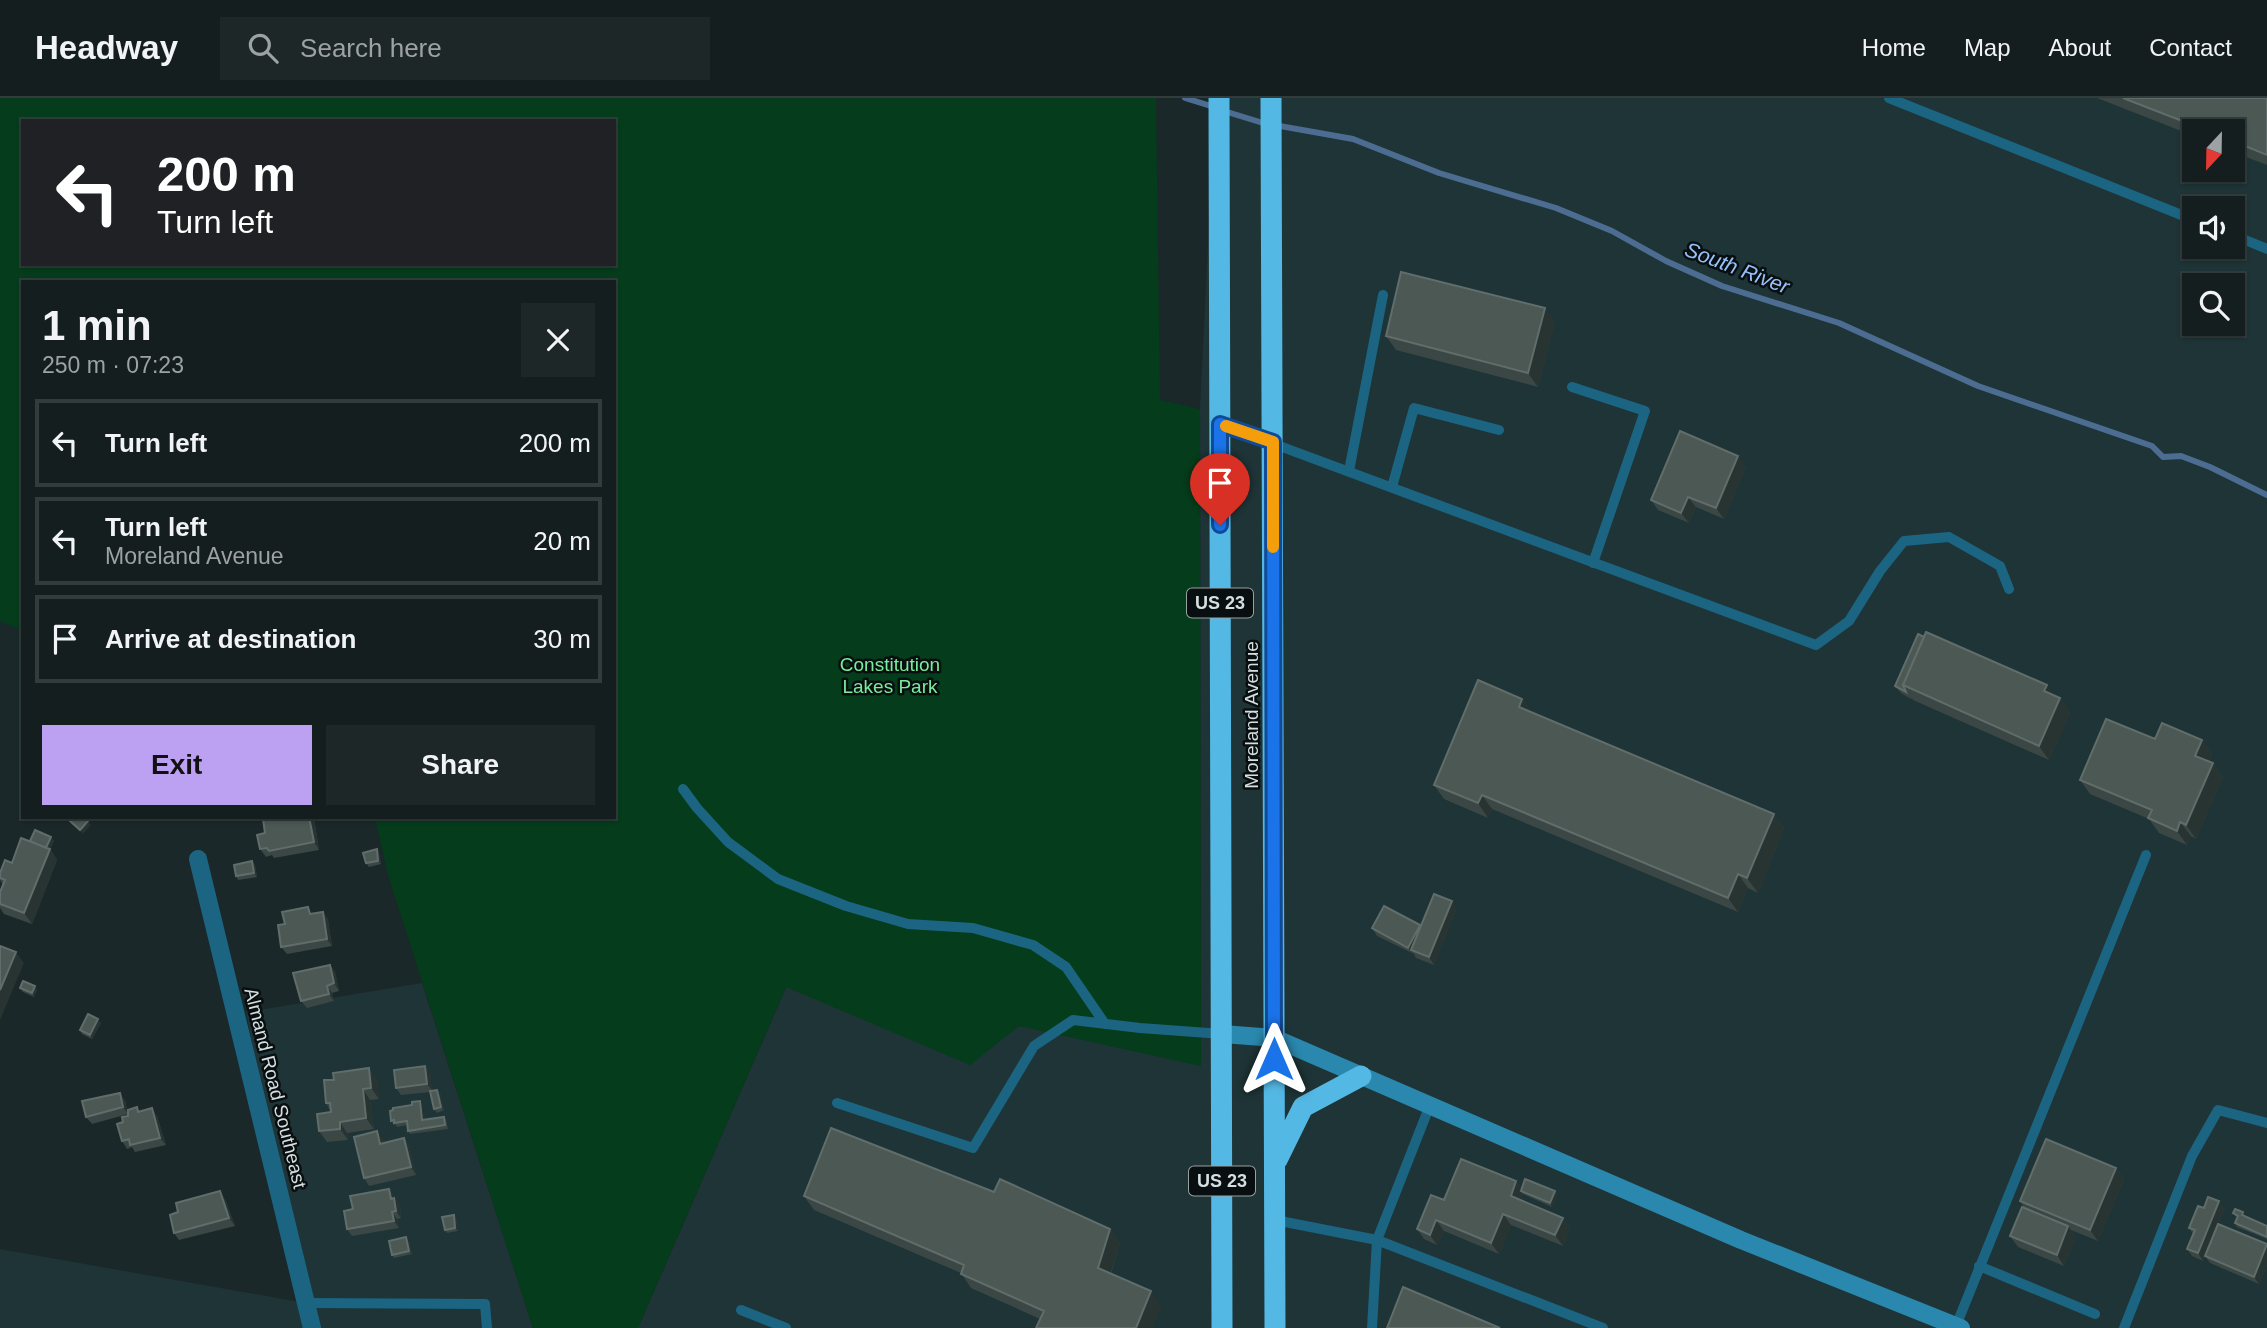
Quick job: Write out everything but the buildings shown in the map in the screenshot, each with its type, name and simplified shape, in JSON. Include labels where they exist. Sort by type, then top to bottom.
[{"type":"highway","name":"Moreland Avenue","points":[[1219,98],[1222,1034]]},
{"type":"highway","name":"Moreland Avenue","points":[[1270,98],[1274,1038]]},
{"type":"highway","name":"US 23","points":[[1222,1034],[1222,1328]]},
{"type":"highway","name":"US 23","points":[[1274,1038],[1275,1328]]},
{"type":"highway","points":[[1275,1165],[1303,1107],[1361,1076]]},
{"type":"street","name":"Almand Road Southeast","points":[[198,859],[312,1328]]},
{"type":"street","points":[[1222,1034],[1274,1038],[1741,1240],[1958,1327]]},
{"type":"lane","points":[[1889,98],[2182,215]]},
{"type":"lane","points":[[2245,240],[2267,248]]},
{"type":"lane","points":[[1349,471],[1382,295]]},
{"type":"lane","points":[[1572,387],[1645,411],[1592,563]]},
{"type":"lane","points":[[1392,487],[1414,408],[1499,430]]},
{"type":"lane","points":[[1220,424],[1816,645],[1849,621],[1880,571],[1904,541],[1949,537],[2000,566],[2009,589]]},
{"type":"lane","points":[[683,789],[728,842],[778,879],[846,906],[908,924],[973,928],[1033,945],[1066,967],[1105,1024]]},
{"type":"lane","points":[[1958,1327],[1979,1266],[2146,855]]},
{"type":"lane","points":[[838,1103],[973,1148],[1034,1046],[1073,1020],[1222,1034]]},
{"type":"lane","points":[[1372,1328],[1377,1240],[1430,1105]]},
{"type":"lane","points":[[2124,1328],[2192,1156],[2218,1110],[2267,1123]]},
{"type":"lane","points":[[1275,1220],[1377,1240],[1603,1328]]},
{"type":"lane","points":[[1979,1266],[2095,1314]]},
{"type":"lane","points":[[306,1303],[485,1304],[487,1328]]},
{"type":"lane","points":[[741,1311],[786,1328]]},
{"type":"shaded area","points":[[1215,98],[2267,98],[2267,1328],[638,1328],[791,976],[1201,1065],[1200,409]]},
{"type":"shaded area","points":[[422,983],[533,1328],[0,1328],[0,1249],[300,1302],[246,1012]]},
{"type":"green space","name":"Constitution Lakes Park","points":[[0,98],[1156,98],[1160,400],[1200,409],[1201,1066],[1019,1026],[970,1065],[786,987],[638,1328],[533,1328],[388,875],[375,819],[616,819],[616,280],[21,280],[21,630],[0,621]]},
{"type":"waterway","name":"South River","points":[[1185,98],[1214,107]]},
{"type":"waterway","name":"South River","points":[[1224,111],[1263,123],[1353,139],[1439,173],[1556,208],[1612,231],[1666,261],[1722,286],[1839,323],[1978,386],[2152,446],[2163,457],[2181,456],[2267,495]]},
{"type":"slow traffic","points":[[1226,426],[1273,442],[1273,547]]},
{"type":"route","points":[[1220,525],[1220,424],[1273,442],[1274,1059]]}]
